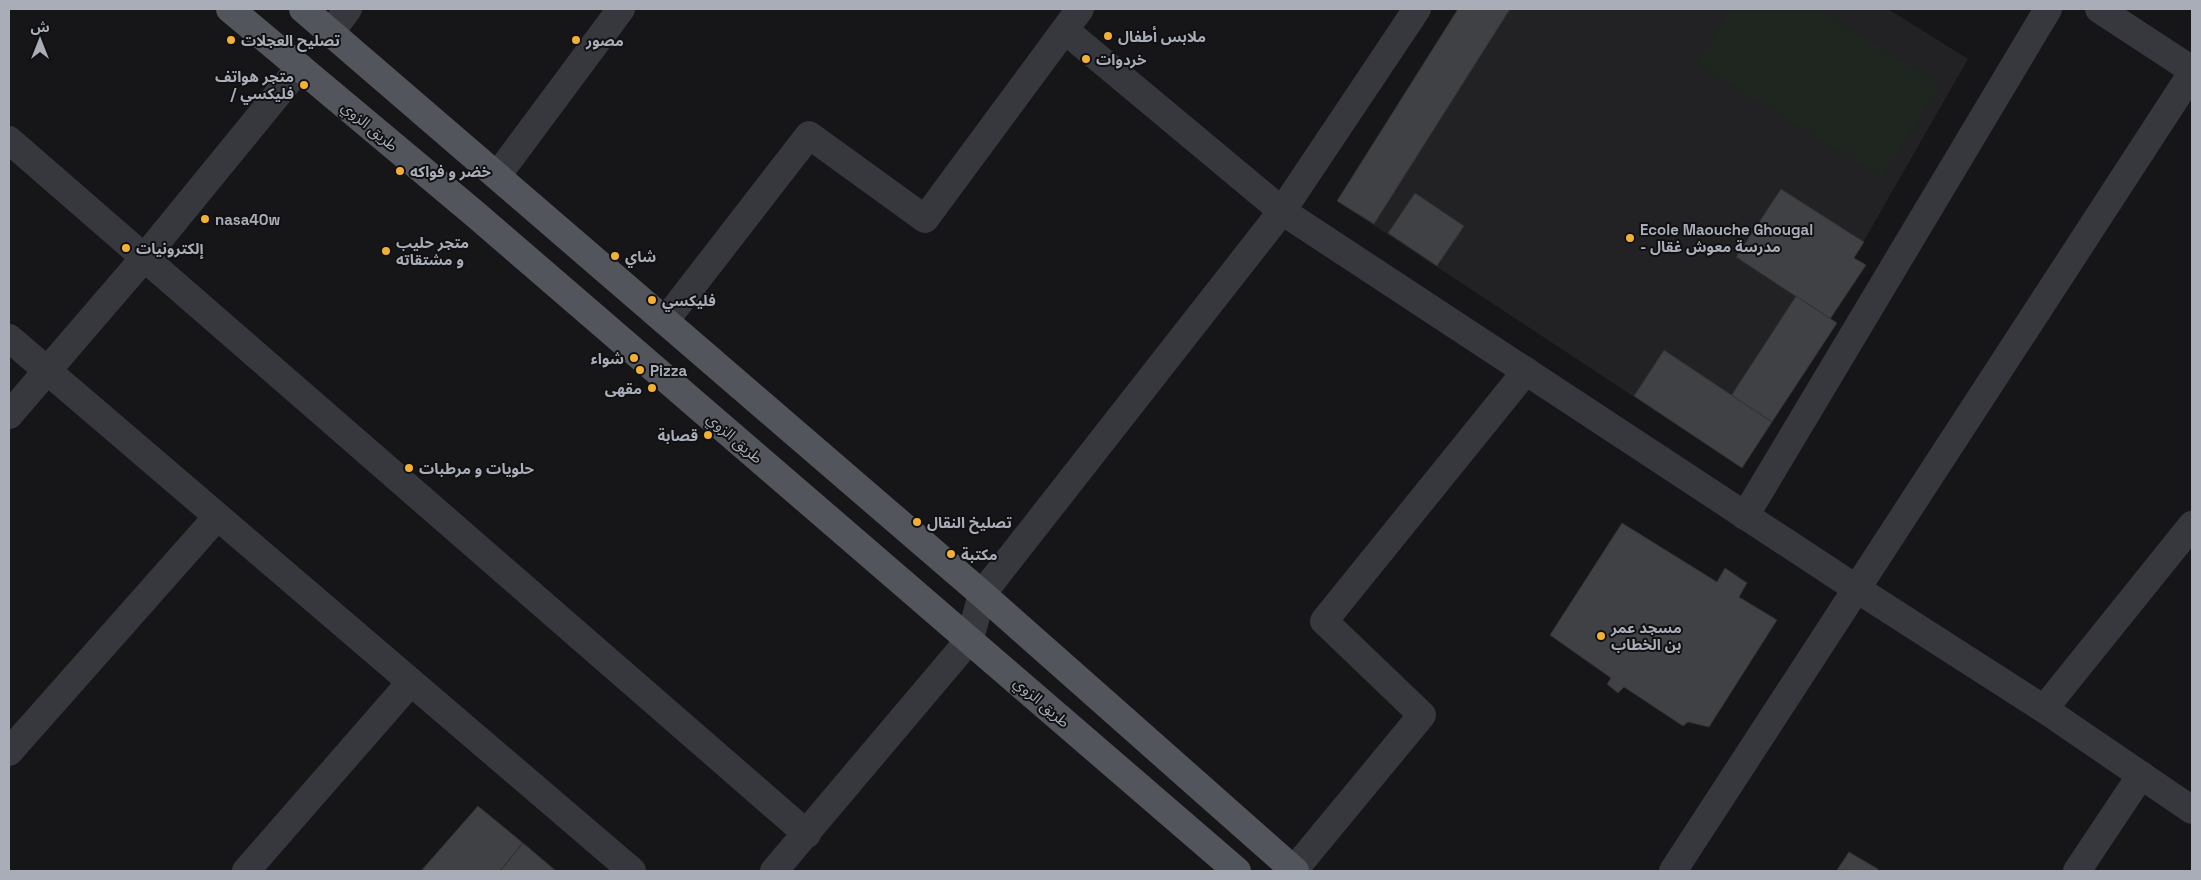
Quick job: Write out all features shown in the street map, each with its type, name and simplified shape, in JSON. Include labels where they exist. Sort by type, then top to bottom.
[{"type":"main road","name":"طريق الزوي","points":[[230,9],[475,214],[1237,871]]},
{"type":"main road","points":[[303,9],[982,594],[1295,871]]},
{"type":"street","points":[[331,32],[348,9]]},
{"type":"street","points":[[497,176],[621,9]]},
{"type":"street","points":[[665,320],[809,135],[925,219],[1066,31],[1080,9]]},
{"type":"street","points":[[774,871],[970,639],[982,594],[1282,211],[1417,9]]},
{"type":"street","points":[[1745,516],[2048,9]]},
{"type":"street","points":[[1673,871],[2192,72],[2099,9]]},
{"type":"street","points":[[1066,31],[1282,211],[1745,516],[2044,709],[2192,810]]},
{"type":"street","points":[[9,415],[48,372],[144,258],[300,67]]},
{"type":"street","points":[[9,140],[807,834]]},
{"type":"street","points":[[9,338],[632,871]]},
{"type":"street","points":[[1295,871],[1422,715],[1324,621],[1526,372]]},
{"type":"street","points":[[9,752],[217,517]]},
{"type":"street","points":[[2044,709],[2192,525]]},
{"type":"street","points":[[252,869],[410,683]]},
{"type":"street","points":[[2077,871],[2141,775]]},
{"type":"shaded area","name":"Ecole Maouche Ghougal - مدرسة معوش غقال","points":[[1458,9],[1888,9],[1968,59],[1854,258],[1866,265],[1830,319],[1837,323],[1742,468],[1337,201]]},
{"type":"shaded area","points":[[1731,9],[1818,9],[1941,84],[1882,178],[1697,64]]},
{"type":"building","points":[[1458,9],[1510,9],[1374,224],[1337,201]]},
{"type":"building","points":[[1781,189],[1864,242],[1854,258],[1866,265],[1830,319],[1736,257]]},
{"type":"building","points":[[1415,193],[1464,226],[1437,266],[1388,233]]},
{"type":"building","points":[[1796,296],[1837,323],[1772,422],[1731,396]]},
{"type":"building","points":[[1664,350],[1772,422],[1742,468],[1634,396]]},
{"type":"building","points":[[1622,523],[1717,582],[1725,568],[1747,583],[1739,597],[1777,620],[1709,727],[1688,722],[1683,726],[1624,687],[1618,693],[1607,684],[1611,678],[1550,635]]},
{"type":"building","points":[[478,806],[523,843],[500,871],[421,871]]},
{"type":"building","points":[[523,843],[556,871],[500,871]]},
{"type":"building","points":[[1849,852],[1878,869],[1876,871],[1837,870]]},
{"type":"place","name":"ملابس أطفال","points":[[1108,36]]},
{"type":"place","name":"تصليح العجلات","points":[[231,40]]},
{"type":"place","name":"مصور","points":[[576,40]]},
{"type":"place","name":"خردوات","points":[[1086,59]]},
{"type":"place","name":"متجر هواتف / فليكسي","points":[[304,85]]},
{"type":"place","name":"خضر و فواكه","points":[[400,171]]},
{"type":"place","name":"nasa40w","points":[[205,219]]},
{"type":"place","name":"Ecole Maouche Ghougal - مدرسة معوش غقال","points":[[1630,238]]},
{"type":"place","name":"إلكترونيات","points":[[126,248]]},
{"type":"place","name":"متجر حليب و مشتقاته","points":[[386,251]]},
{"type":"place","name":"شاي","points":[[615,256]]},
{"type":"place","name":"فليكسي","points":[[652,300]]},
{"type":"place","name":"شواء","points":[[634,358]]},
{"type":"place","name":"Pizza","points":[[640,370]]},
{"type":"place","name":"مقهى","points":[[652,388]]},
{"type":"place","name":"قصابة","points":[[708,435]]},
{"type":"place","name":"حلويات و مرطبات","points":[[409,468]]},
{"type":"place","name":"تصليخ النقال","points":[[917,522]]},
{"type":"place","name":"مكتبة","points":[[951,554]]},
{"type":"place","name":"مسجد عمر بن الخطاب","points":[[1601,636]]}]
